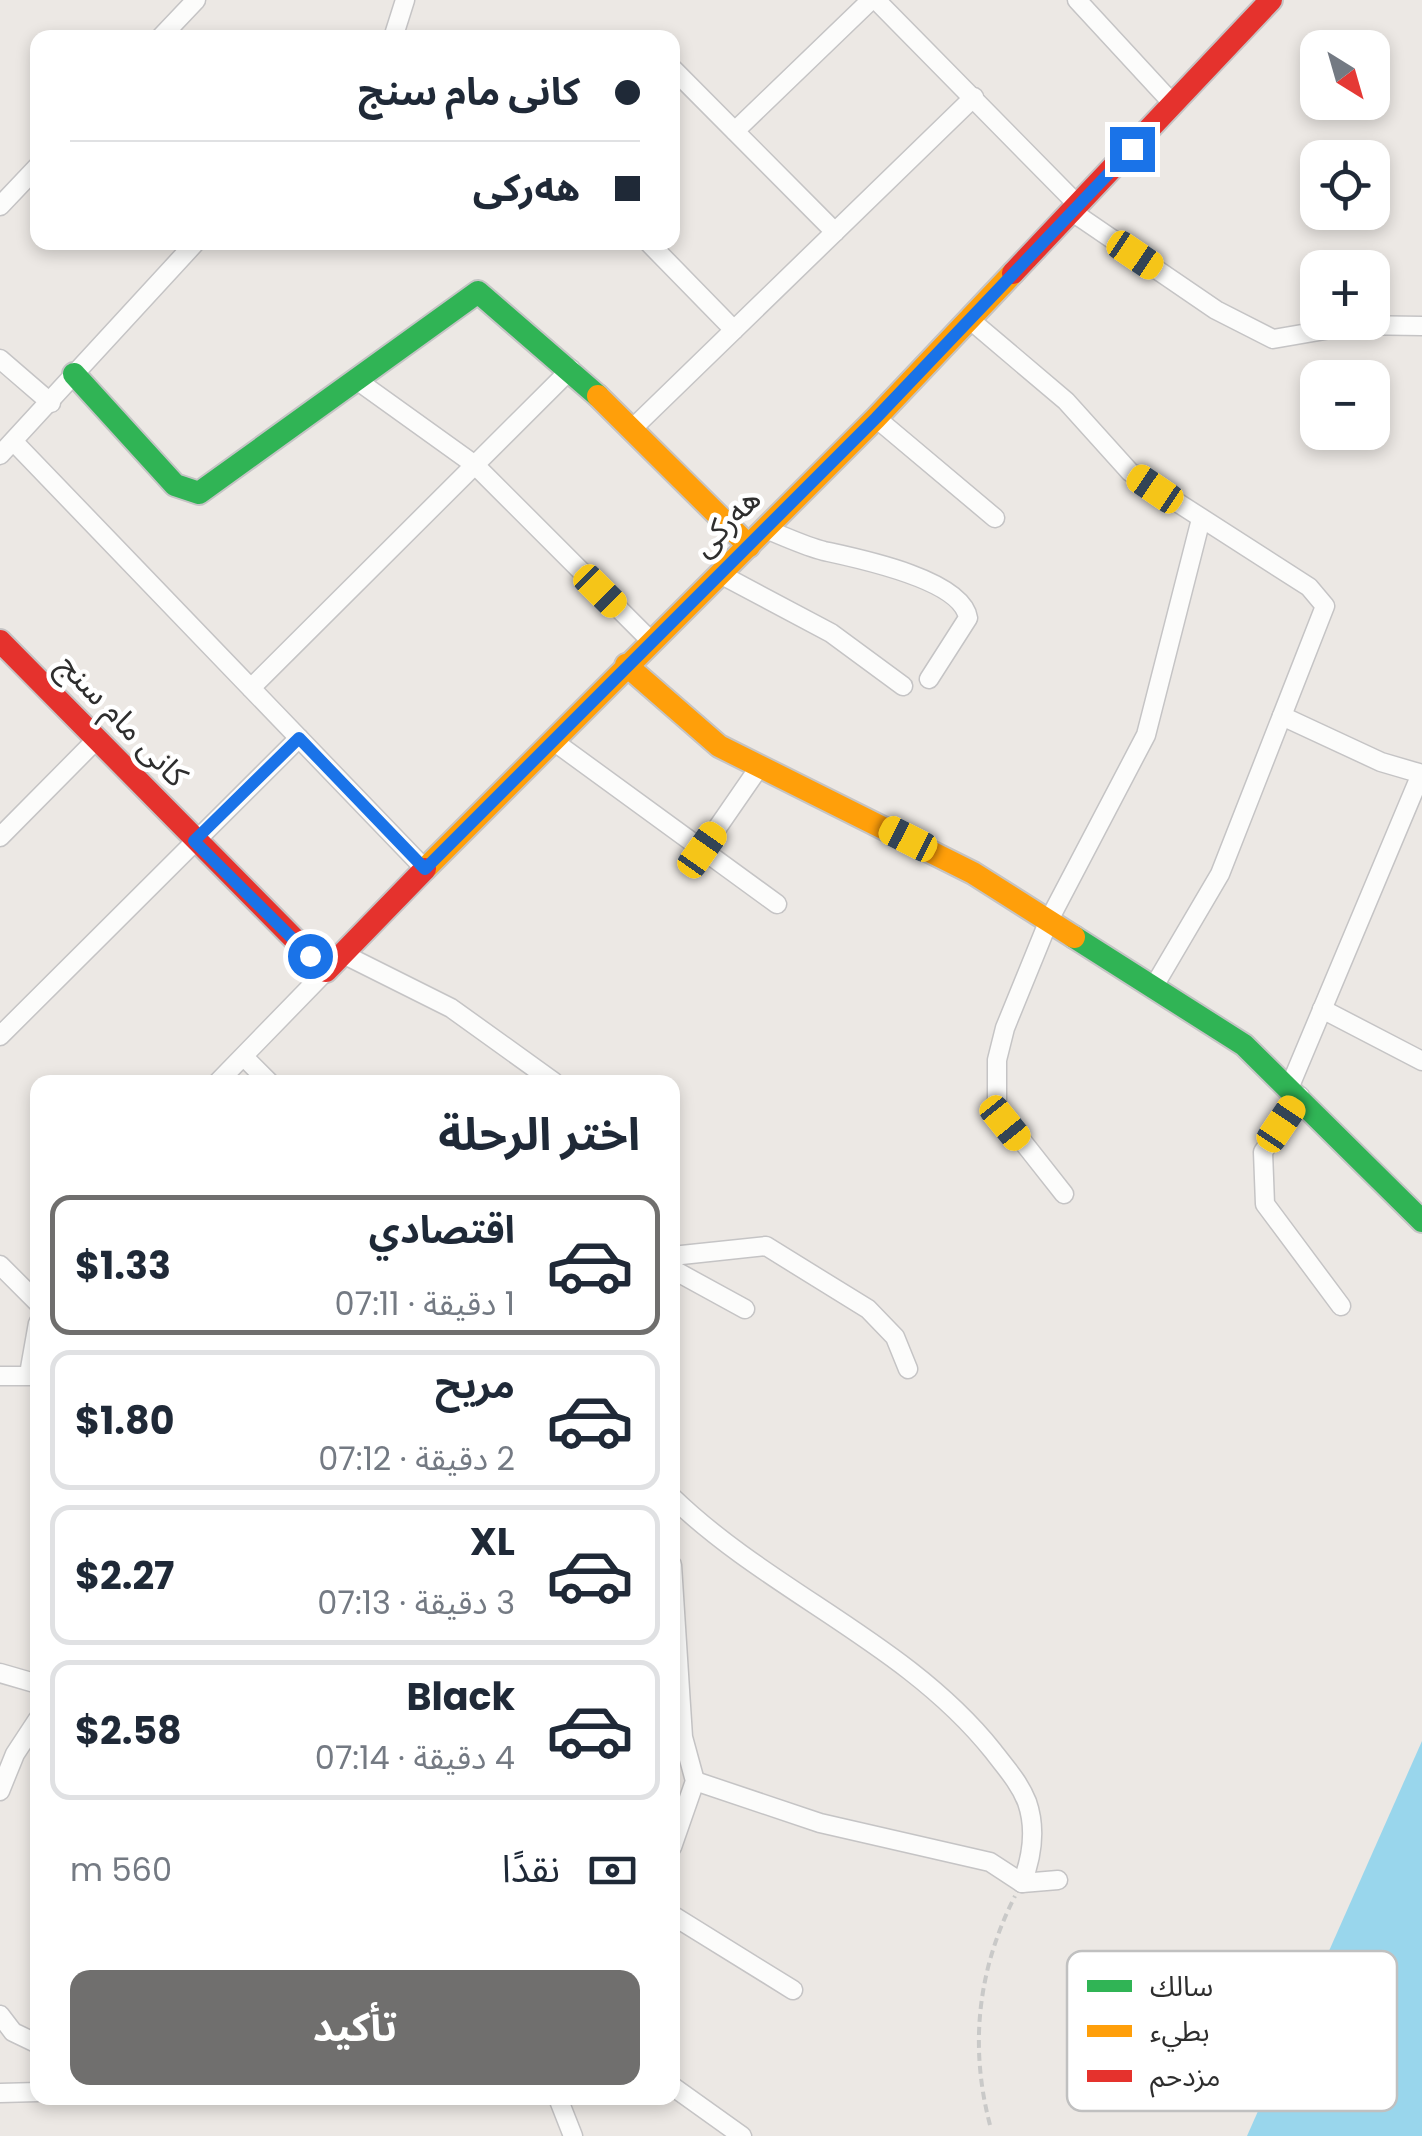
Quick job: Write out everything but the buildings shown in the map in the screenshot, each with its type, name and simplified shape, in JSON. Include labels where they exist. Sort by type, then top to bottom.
[{"type":"street","points":[[167,30],[195,0]]},
{"type":"street","points":[[395,30],[406,0]]},
{"type":"street","points":[[735,131],[874,0],[974,97],[1074,208],[1216,310],[1273,339],[1354,325],[1422,326]]},
{"type":"street","points":[[1078,0],[1174,105]]},
{"type":"street","name":"هەرکی","points":[[225,1075],[626,664],[876,418],[1272,0]]},
{"type":"street","points":[[680,76],[835,232]]},
{"type":"street","points":[[632,430],[974,97]]},
{"type":"street","points":[[0,206],[30,174]]},
{"type":"street","points":[[189,250],[7,449],[251,688],[425,869]]},
{"type":"street","points":[[656,250],[734,330]]},
{"type":"street","points":[[74,374],[175,485],[199,493],[478,292],[571,369],[632,430],[757,537],[886,562],[956,600],[968,618],[929,679]]},
{"type":"street","points":[[968,318],[1066,401],[1117,461],[1308,587],[1326,606],[1220,874],[1153,988]]},
{"type":"street","points":[[0,358],[51,403]]},
{"type":"street","points":[[251,688],[571,369]]},
{"type":"street","points":[[358,381],[475,465],[651,641]]},
{"type":"street","points":[[876,418],[995,518]]},
{"type":"street","points":[[1064,1194],[1005,1123],[994,1094],[1004,1028],[1049,920],[1146,735],[1200,519]]},
{"type":"street","points":[[720,574],[831,633],[903,686]]},
{"type":"street","name":"کانی مام سنج","points":[[0,641],[194,841],[335,963]]},
{"type":"street","points":[[626,664],[719,746],[973,873],[1244,1046],[1295,1091],[1422,1221]]},
{"type":"street","points":[[1282,716],[1381,762],[1422,774],[1322,1009],[1295,1091],[1262,1152],[1265,1204],[1341,1306]]},
{"type":"street","points":[[0,1036],[299,738]]},
{"type":"street","points":[[0,837],[97,739]]},
{"type":"street","points":[[552,740],[777,904]]},
{"type":"street","points":[[702,850],[760,766]]},
{"type":"street","points":[[335,963],[451,1008],[544,1075]]},
{"type":"street","points":[[1322,1009],[1422,1060]]},
{"type":"street","points":[[244,1056],[263,1075]]},
{"type":"street","points":[[680,1255],[766,1246],[868,1309],[896,1337],[908,1368]]},
{"type":"street","points":[[0,1265],[30,1295]]},
{"type":"street","points":[[680,1273],[746,1309]]},
{"type":"street","points":[[0,1376],[30,1375]]},
{"type":"street","points":[[680,1503],[930,1686],[982,1737],[1017,1780],[1028,1805],[1032,1834],[1022,1883]]},
{"type":"street","points":[[0,1673],[30,1682]]},
{"type":"street","points":[[680,1690],[683,1737],[695,1780],[680,1824]]},
{"type":"street","points":[[0,1792],[14,1754],[30,1731]]},
{"type":"street","points":[[695,1780],[820,1823],[990,1862],[1022,1883],[1058,1880]]},
{"type":"street","points":[[680,1920],[793,1990]]},
{"type":"street","points":[[0,2015],[12,2032],[30,2040]]},
{"type":"street","points":[[0,2093],[30,2092]]},
{"type":"street","points":[[680,2092],[742,2136]]},
{"type":"street","points":[[561,2105],[572,2136]]},
{"type":"path","points":[[990,2124],[977,2040],[980,2000],[1001,1927],[1022,1883]]},
{"type":"water","points":[[1422,1741],[1422,2136],[1247,2136],[1258,2111],[1397,2111],[1397,1951],[1329,1951]]},
{"type":"traffic: fast","points":[[74,374],[175,485],[199,493],[478,292],[598,396]]},
{"type":"traffic: fast","points":[[1074,937],[1244,1045],[1422,1221]]},
{"type":"traffic: slow","points":[[425,869],[876,418],[1013,273]]},
{"type":"traffic: slow","points":[[598,396],[749,546]]},
{"type":"traffic: slow","points":[[626,665],[719,746],[973,873],[1074,937]]},
{"type":"traffic: jam","points":[[1013,273],[1271,0]]},
{"type":"traffic: jam","points":[[0,641],[326,971],[425,869]]},
{"type":"route","points":[[310,956],[194,841],[299,738],[425,869],[876,418],[1132,149]]}]
